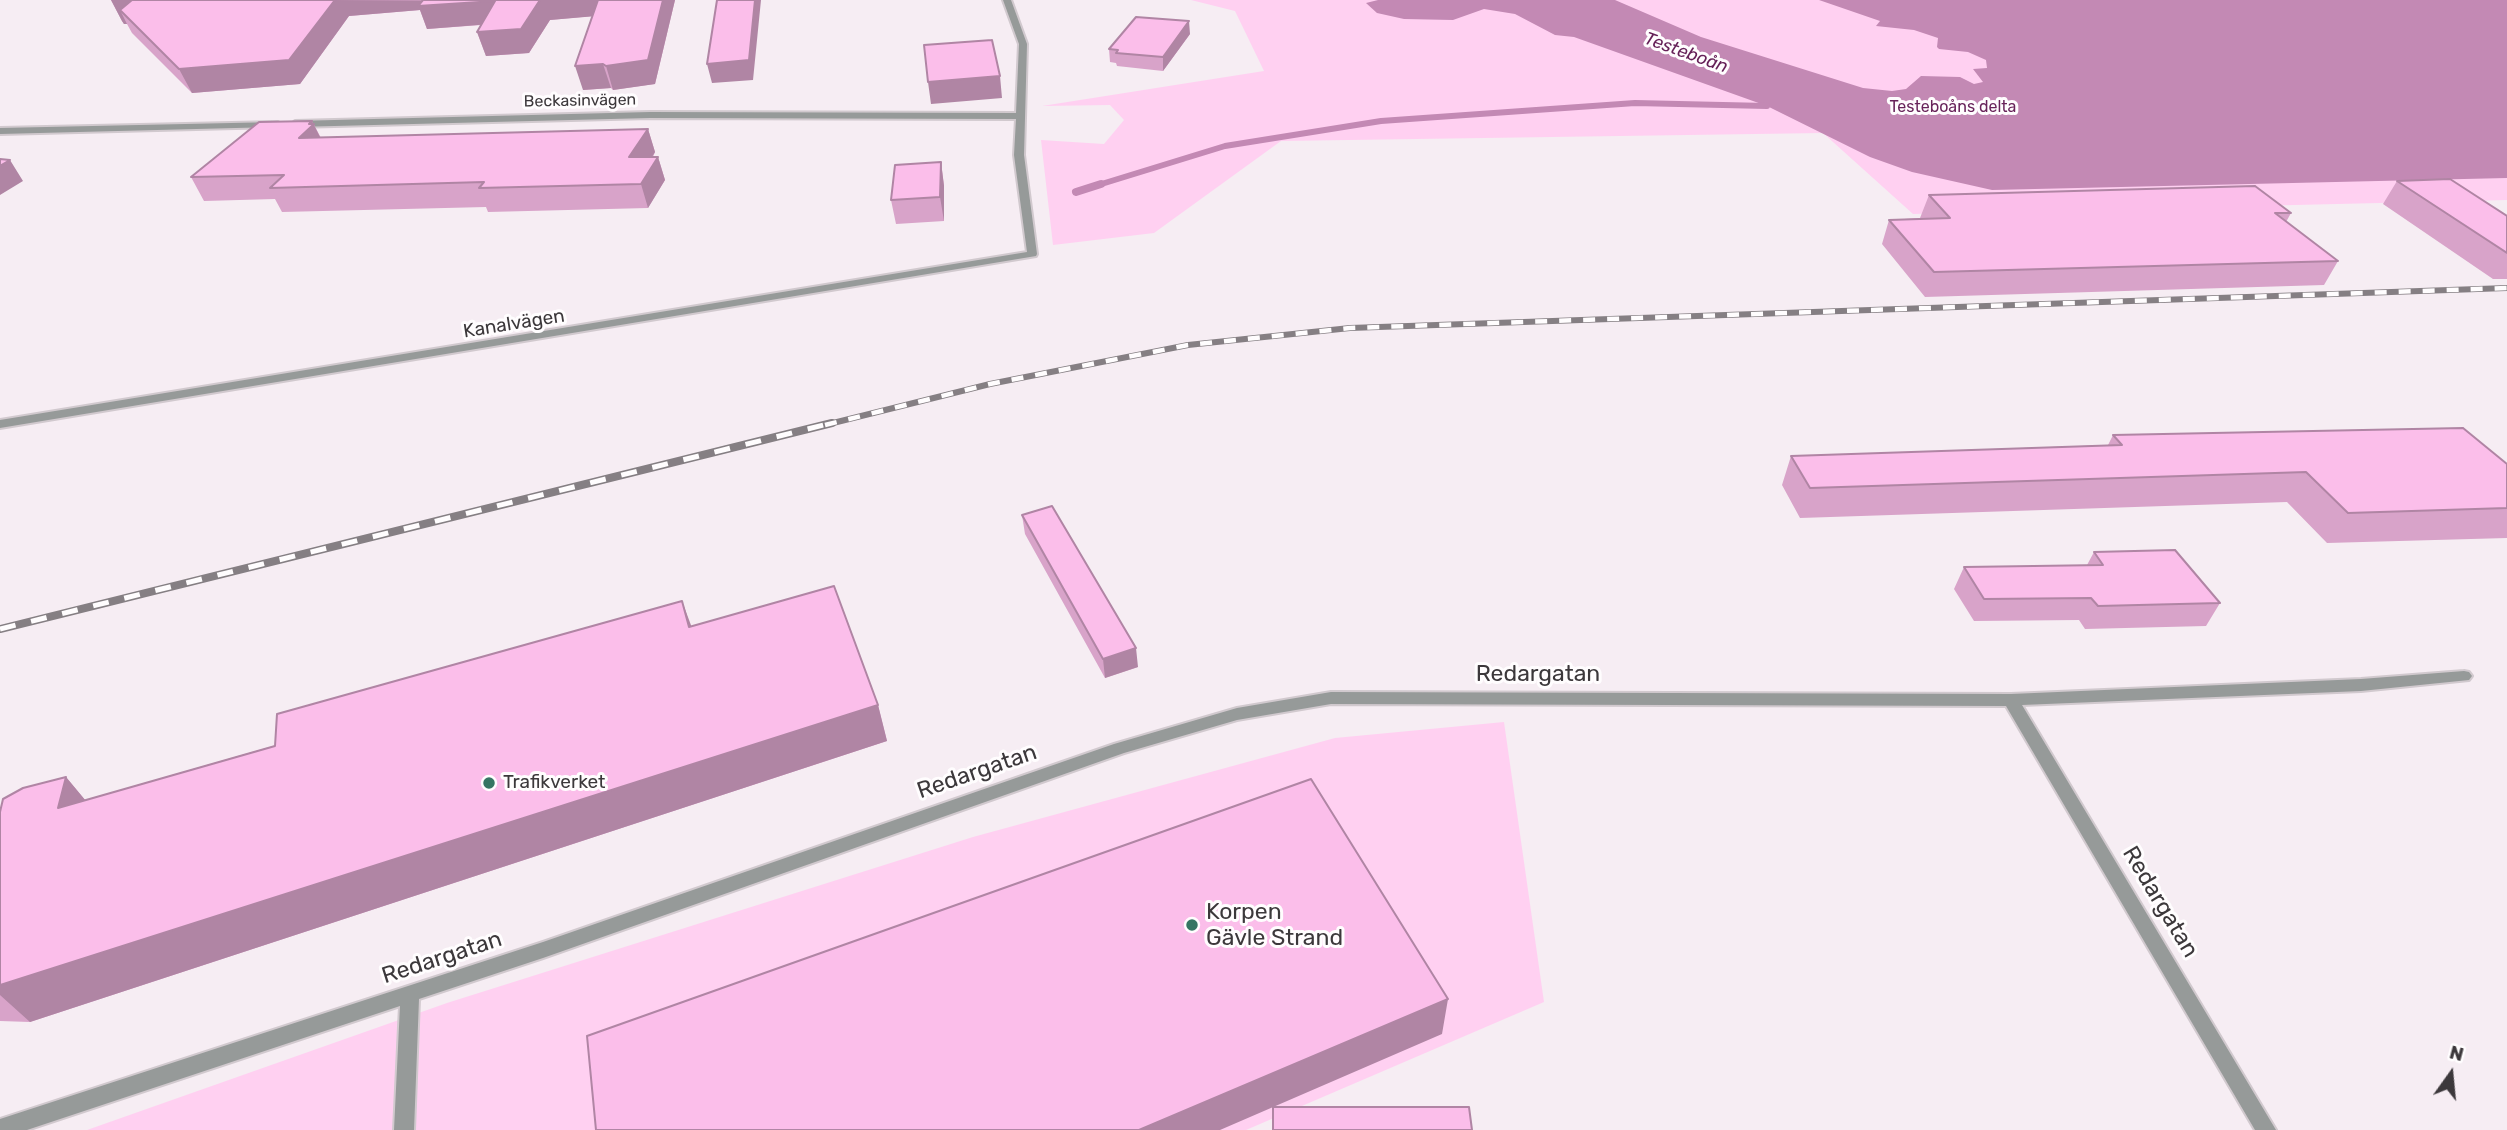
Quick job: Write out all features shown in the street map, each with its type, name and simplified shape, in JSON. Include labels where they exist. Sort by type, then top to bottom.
[{"type":"street","points":[[1007,0],[1023,44],[1022,116]]},
{"type":"street","name":"Beckasinvägen","points":[[0,131],[650,115],[1022,116]]},
{"type":"street","name":"Kanalvägen","points":[[0,424],[1032,254],[1019,155],[1022,116]]},
{"type":"street","name":"Redargatan","points":[[0,1129],[410,994],[1119,748],[1237,714],[1331,698],[2011,700],[2361,685],[2464,676]]},
{"type":"street","name":"Redargatan","points":[[2011,700],[2266,1130]]},
{"type":"street","points":[[404,1130],[410,994]]},
{"type":"green space","name":"Testeboåns delta","points":[[1191,0],[2507,0],[2507,200],[1913,214],[1823,133],[1281,141],[1154,233],[1053,245],[1041,140],[1104,144],[1124,120],[1110,105],[1042,106],[1264,71],[1235,11]]},
{"type":"green space","points":[[1504,722],[1544,1002],[1246,1130],[87,1130],[447,1003],[973,837],[1335,738]]},
{"type":"water","name":"Testeboån","points":[[1378,0],[1615,0],[1701,37],[1863,88],[1892,91],[1906,89],[1921,76],[1960,77],[1974,84],[1983,82],[1973,69],[1987,68],[1986,60],[1968,52],[1939,49],[1938,38],[1914,30],[1876,26],[1880,21],[1819,0],[2507,0],[2507,178],[1992,190],[1912,172],[1870,157],[1767,106],[1574,37],[1555,35],[1515,14],[1484,9],[1453,20],[1404,19],[1377,13],[1366,3]]},
{"type":"building","points":[[132,0],[335,0],[289,60],[179,69],[120,10]]},
{"type":"building","points":[[423,0],[540,0],[521,29],[477,32],[495,1],[418,6]]},
{"type":"building","points":[[598,0],[663,0],[648,60],[606,66],[575,66]]},
{"type":"building","points":[[717,0],[755,0],[749,60],[707,64]]},
{"type":"building","points":[[1136,17],[1189,21],[1163,57],[1116,53],[1118,50],[1109,49]]},
{"type":"building","points":[[992,40],[1000,76],[928,82],[924,45]]},
{"type":"building","points":[[312,121],[309,124],[314,124],[299,138],[648,129],[629,157],[658,157],[641,184],[479,188],[484,182],[270,188],[284,175],[191,177],[259,122]]},
{"type":"building","points":[[0,159],[10,160],[0,166]]},
{"type":"building","points":[[941,162],[940,197],[891,200],[895,165]]},
{"type":"building","points":[[2450,179],[2507,216],[2507,253],[2397,181]]},
{"type":"building","points":[[2255,186],[2291,213],[2275,213],[2338,261],[1934,272],[1889,220],[1950,218],[1929,195]]},
{"type":"building","points":[[2463,428],[2507,464],[2507,508],[2348,513],[2306,472],[1810,488],[1791,456],[2122,445],[2113,435]]},
{"type":"building","points":[[1052,506],[1136,648],[1103,659],[1022,515]]},
{"type":"building","points":[[2175,550],[2220,603],[2098,606],[2091,598],[1984,599],[1964,567],[2103,565],[2094,552]]},
{"type":"building","points":[[834,586],[878,705],[0,985],[0,812],[3,799],[23,788],[66,777],[58,808],[275,746],[277,714],[682,601],[689,627]]},
{"type":"building","name":"Korpen Gävle Strand","points":[[1311,779],[1448,999],[1139,1130],[596,1130],[587,1036]]},
{"type":"building","points":[[1273,1107],[1469,1107],[1472,1130],[1273,1130]]},
{"type":"waterway","points":[[1095,186],[1225,146],[1381,121],[1635,103],[1767,106]]},
{"type":"waterway","points":[[1076,192],[1101,184]]},
{"type":"railway","points":[[825,425],[990,384],[1188,345],[1350,328],[2507,288]]},
{"type":"railway","points":[[0,629],[832,423]]},
{"type":"place","name":"Trafikverket","points":[[489,783]]},
{"type":"place","name":"Korpen Gävle Strand","points":[[1192,925]]}]
